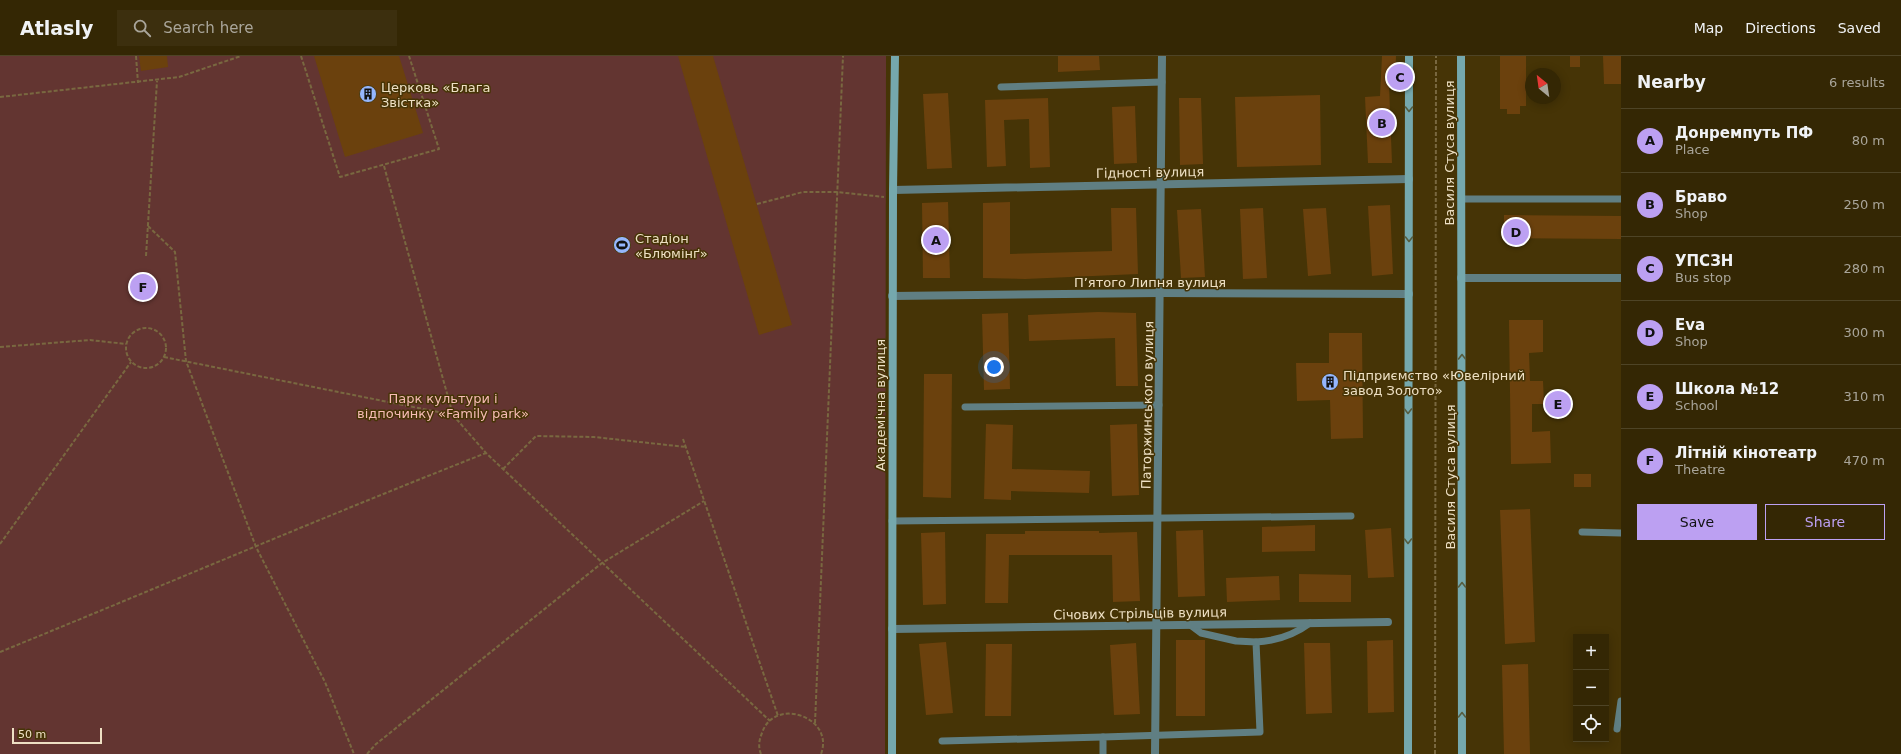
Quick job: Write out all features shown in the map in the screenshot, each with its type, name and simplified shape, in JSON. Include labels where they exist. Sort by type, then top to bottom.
[{"type":"street","name":"Академічна вулиця","points":[[892,754],[892,296],[895,56]]},
{"type":"street","name":"Паторжинського вулиця","points":[[1156,754],[1162,56]]},
{"type":"street","points":[[1408,754],[1409,56]]},
{"type":"street","name":"Василя Стуса вулиця","points":[[1461,56],[1462,754]]},
{"type":"street","name":"Гідності вулиця","points":[[893,194],[1161,184],[1409,179]]},
{"type":"street","points":[[1461,278],[1621,278]]},
{"type":"street","name":"П’ятого Липня вулиця","points":[[892,296],[1160,293],[1408,294]]},
{"type":"street","name":"Січових Стрільців вулиця","points":[[892,629],[1156,624],[1388,622]]},
{"type":"lane","points":[[1001,88],[1162,82]]},
{"type":"lane","points":[[1461,199],[1621,198]]},
{"type":"lane","points":[[965,407],[1159,405]]},
{"type":"lane","points":[[892,521],[1351,516]]},
{"type":"lane","points":[[1582,532],[1621,533]]},
{"type":"lane","points":[[1189,624],[1201,633],[1236,641],[1256,642],[1269,641],[1294,634],[1310,623]]},
{"type":"lane","points":[[942,741],[1103,738],[1260,732],[1256,642]]},
{"type":"lane","points":[[1618,729],[1621,701]]},
{"type":"lane","points":[[1103,738],[1103,754]]},
{"type":"path","points":[[136,56],[138,83]]},
{"type":"path","points":[[0,97],[157,81],[179,77],[241,56]]},
{"type":"path","points":[[300,56],[340,177],[439,150],[409,56]]},
{"type":"path","points":[[815,723],[843,56]]},
{"type":"path","points":[[1436,56],[1436,754]]},
{"type":"path","points":[[146,256],[157,81]]},
{"type":"path","points":[[384,166],[453,415],[486,453],[770,721]]},
{"type":"path","points":[[757,204],[803,192],[893,194]]},
{"type":"path","points":[[148,226],[175,252],[186,361],[256,547],[325,682],[354,754]]},
{"type":"path","points":[[139,329],[152,329],[158,332],[166,344],[164,357],[155,366],[149,368],[136,366],[127,357],[126,344],[133,332],[139,329]]},
{"type":"path","points":[[0,347],[90,340],[126,344]]},
{"type":"path","points":[[164,357],[453,415]]},
{"type":"path","points":[[0,544],[131,362]]},
{"type":"path","points":[[503,469],[536,436],[594,437],[686,447]]},
{"type":"path","points":[[683,439],[778,716]]},
{"type":"path","points":[[0,652],[256,547],[352,505],[486,453]]},
{"type":"path","points":[[367,754],[376,744],[602,563],[704,501]]},
{"type":"path","points":[[761,754],[759,740],[763,730],[770,721],[778,716],[788,713],[807,717],[815,723],[823,741],[821,754]]},
{"type":"green space","name":"Парк культури і відпочинку «Family park»","points":[[0,56],[886,56],[885,754],[0,754]]},
{"type":"building","points":[[139,56],[167,56],[168,67],[141,71]]},
{"type":"building","name":"Церковь «Блага Звістка»","points":[[314,56],[399,56],[423,133],[345,157]]},
{"type":"building","points":[[678,56],[713,56],[792,325],[759,335]]},
{"type":"building","points":[[1058,56],[1099,56],[1100,70],[1058,72]]},
{"type":"building","points":[[1382,56],[1396,56],[1395,84],[1389,84],[1392,163],[1368,163],[1365,97],[1380,96]]},
{"type":"building","points":[[1500,56],[1526,56],[1526,106],[1520,106],[1520,114],[1507,114],[1507,109],[1500,109]]},
{"type":"building","points":[[1570,56],[1580,56],[1580,67],[1570,67]]},
{"type":"building","points":[[1603,56],[1621,56],[1621,84],[1604,84]]},
{"type":"building","points":[[948,93],[952,168],[927,169],[923,94]]},
{"type":"building","points":[[1320,95],[1321,165],[1237,167],[1235,97]]},
{"type":"building","points":[[1048,98],[1050,167],[1030,168],[1029,119],[1004,120],[1006,166],[987,167],[985,100]]},
{"type":"building","points":[[1179,98],[1201,98],[1203,164],[1180,165]]},
{"type":"building","points":[[1135,106],[1137,163],[1114,164],[1112,107]]},
{"type":"building","points":[[948,202],[950,278],[923,278],[922,203]]},
{"type":"building","points":[[1010,202],[1010,254],[1112,251],[1111,208],[1136,208],[1138,274],[1025,279],[983,278],[983,203]]},
{"type":"building","points":[[1390,205],[1393,274],[1372,276],[1368,206]]},
{"type":"building","points":[[1263,208],[1267,278],[1243,279],[1240,209]]},
{"type":"building","points":[[1326,208],[1331,274],[1308,276],[1303,209]]},
{"type":"building","points":[[1201,209],[1205,277],[1181,278],[1177,210]]},
{"type":"building","points":[[1504,215],[1621,216],[1621,239],[1504,238]]},
{"type":"building","points":[[1098,312],[1136,313],[1138,386],[1116,386],[1115,338],[1029,341],[1028,315]]},
{"type":"building","points":[[1008,313],[1010,389],[984,390],[982,314]]},
{"type":"building","points":[[1509,320],[1543,320],[1543,352],[1529,353],[1530,381],[1543,381],[1544,404],[1532,404],[1532,432],[1550,431],[1551,463],[1511,464]]},
{"type":"building","name":"Підприємство «Ювелірний завод Золото»","points":[[1329,333],[1362,333],[1363,438],[1331,439],[1330,400],[1297,401],[1296,363],[1329,363]]},
{"type":"building","points":[[924,374],[952,374],[951,498],[923,497]]},
{"type":"building","points":[[986,424],[1013,425],[1012,469],[1090,471],[1089,493],[1011,491],[1011,500],[984,499]]},
{"type":"building","points":[[1137,424],[1139,495],[1112,496],[1110,425]]},
{"type":"building","points":[[1574,474],[1591,474],[1591,487],[1574,487]]},
{"type":"building","points":[[1530,509],[1535,642],[1505,644],[1500,510]]},
{"type":"building","points":[[1315,525],[1315,551],[1262,552],[1262,527]]},
{"type":"building","points":[[1391,528],[1394,577],[1368,578],[1365,530]]},
{"type":"building","points":[[1203,530],[1205,596],[1178,597],[1176,531]]},
{"type":"building","points":[[1025,531],[1099,531],[1099,533],[1137,532],[1140,601],[1113,602],[1112,555],[1009,555],[1008,603],[985,603],[986,534],[1025,534]]},
{"type":"building","points":[[945,532],[946,604],[923,605],[921,533]]},
{"type":"building","points":[[1299,574],[1351,575],[1351,602],[1299,602]]},
{"type":"building","points":[[1279,576],[1280,600],[1227,602],[1226,578]]},
{"type":"building","points":[[1176,640],[1205,640],[1205,716],[1176,716]]},
{"type":"building","points":[[1393,640],[1394,712],[1368,713],[1367,641]]},
{"type":"building","points":[[946,642],[953,713],[926,715],[919,644]]},
{"type":"building","points":[[1136,643],[1140,714],[1114,715],[1110,645]]},
{"type":"building","points":[[1304,643],[1330,643],[1332,713],[1306,714]]},
{"type":"building","points":[[986,644],[1012,644],[1011,716],[985,716]]},
{"type":"building","points":[[1528,664],[1530,754],[1504,754],[1502,665]]},
{"type":"place","name":"УПСЗН","points":[[1400,77]]},
{"type":"place","name":"Церковь «Блага Звістка»","points":[[368,94]]},
{"type":"place","name":"Браво","points":[[1382,123]]},
{"type":"place","name":"Eva","points":[[1516,232]]},
{"type":"place","name":"Донремпуть ПФ","points":[[936,240]]},
{"type":"place","name":"Стадіон «Блюмінґ»","points":[[622,245]]},
{"type":"place","name":"Літній кінотеатр","points":[[143,287]]},
{"type":"place","name":"Підприємство «Ювелірний завод Золото»","points":[[1330,382]]},
{"type":"place","name":"Школа №12","points":[[1558,404]]}]
